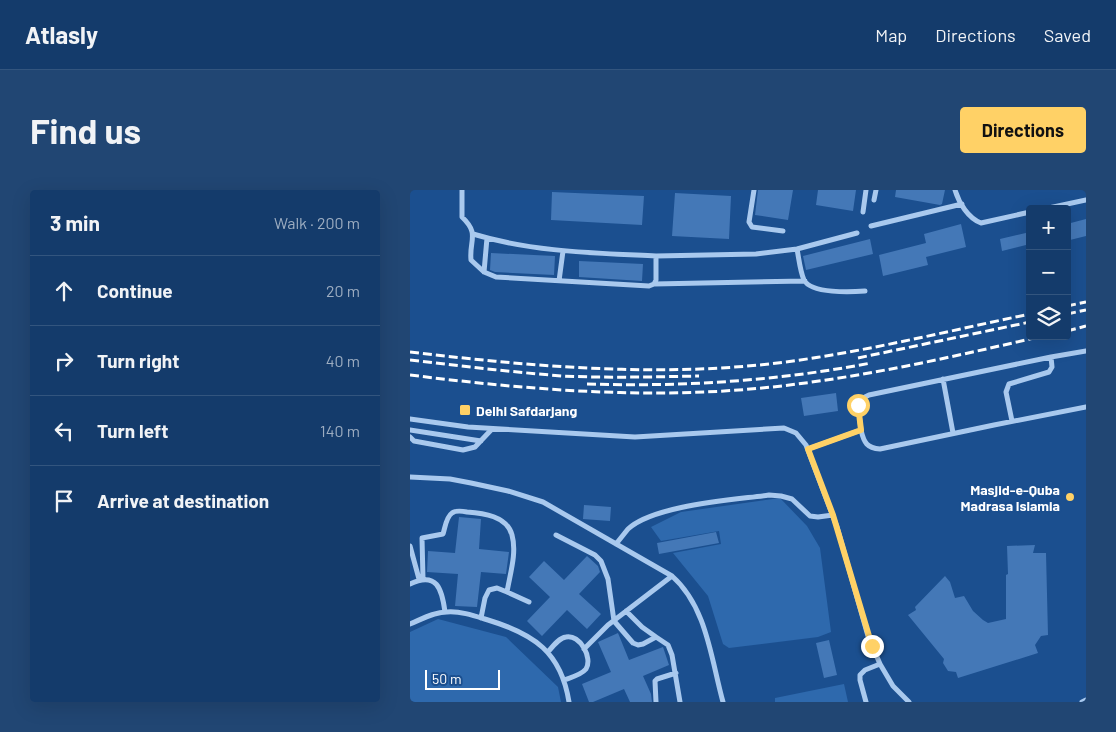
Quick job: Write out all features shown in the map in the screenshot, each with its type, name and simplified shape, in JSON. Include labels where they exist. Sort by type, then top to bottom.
[{"type":"street","points":[[462,190],[462,217],[468,223],[473,234],[470,253],[471,260],[484,272],[496,277],[650,286],[654,284],[804,282],[810,286],[838,292],[865,291]]},
{"type":"street","points":[[754,190],[749,222],[752,227],[783,232]]},
{"type":"street","points":[[863,212],[866,190]]},
{"type":"street","points":[[874,200],[876,190]]},
{"type":"street","points":[[955,190],[965,210],[976,220],[982,222],[1026,213]]},
{"type":"street","points":[[1063,205],[1086,200]]},
{"type":"street","points":[[871,226],[962,204]]},
{"type":"street","points":[[473,234],[563,251],[656,256],[756,254],[796,249],[857,234]]},
{"type":"street","points":[[484,272],[487,238]]},
{"type":"street","points":[[796,249],[804,282]]},
{"type":"street","points":[[559,281],[563,251]]},
{"type":"street","points":[[654,284],[656,280],[656,256]]},
{"type":"street","points":[[1086,350],[869,395],[859,400],[858,405],[863,440],[866,446],[880,449],[1086,407]]},
{"type":"street","points":[[1012,421],[1006,392],[1007,387],[1013,382],[1049,372],[1052,367],[1051,357]]},
{"type":"street","points":[[943,379],[953,433]]},
{"type":"street","points":[[410,420],[492,429],[635,437],[784,428],[796,433],[808,449],[833,515],[868,636],[880,664],[893,686],[909,702]]},
{"type":"street","points":[[410,438],[414,441],[463,450],[475,447],[492,429]]},
{"type":"street","points":[[410,430],[481,441]]},
{"type":"street","points":[[808,449],[861,430]]},
{"type":"street","points":[[410,477],[464,482],[508,490],[528,496],[557,509],[672,576],[682,584],[703,622],[723,702]]},
{"type":"street","points":[[616,544],[629,529],[656,514],[693,506],[769,495],[792,499],[810,516],[833,515]]},
{"type":"street","points":[[421,579],[422,538],[443,534],[447,520],[451,514],[458,511],[485,513],[497,518],[508,526],[512,535],[514,552],[508,592]]},
{"type":"street","points":[[556,535],[595,555],[601,561],[608,579],[614,621],[632,643],[643,644],[656,637]]},
{"type":"street","points":[[410,546],[421,579]]},
{"type":"street","points":[[584,649],[626,611],[672,576]]},
{"type":"street","points":[[410,584],[421,579],[429,579],[436,583],[440,588],[445,612]]},
{"type":"street","points":[[481,618],[488,590],[497,588],[529,602]]},
{"type":"street","points":[[626,611],[642,627],[668,645],[676,673],[680,702]]},
{"type":"street","points":[[410,624],[431,615],[445,612],[461,612],[512,627],[542,645],[548,652],[558,666],[570,702]]},
{"type":"street","points":[[548,652],[557,642],[565,637],[572,637],[578,640],[584,649],[588,658],[586,668],[578,675],[564,680]]},
{"type":"street","points":[[866,702],[860,675],[865,670],[880,664]]},
{"type":"street","points":[[656,702],[655,681],[676,673]]},
{"type":"street","points":[[1082,702],[1086,700]]},
{"type":"shaded area","points":[[780,498],[807,526],[820,548],[831,632],[818,637],[729,648],[723,644],[708,596],[673,553],[721,544],[719,531],[661,541],[651,527],[681,512]]},
{"type":"shaded area","points":[[438,619],[506,637],[558,687],[561,702],[410,702],[410,632]]},
{"type":"shaded area","points":[[844,684],[848,702],[775,702],[775,698]]},
{"type":"building","points":[[758,190],[793,190],[788,220],[755,215]]},
{"type":"building","points":[[818,190],[856,190],[853,211],[816,205]]},
{"type":"building","points":[[896,190],[945,190],[942,204],[940,205],[895,197]]},
{"type":"building","points":[[552,192],[644,196],[642,225],[551,220]]},
{"type":"building","points":[[675,193],[731,196],[729,239],[672,236]]},
{"type":"building","points":[[1086,219],[1086,236],[1071,240],[1071,223]]},
{"type":"building","points":[[961,224],[966,247],[926,257],[928,265],[883,276],[879,255],[926,243],[924,234]]},
{"type":"building","points":[[1026,233],[1026,245],[1002,251],[1000,239]]},
{"type":"building","points":[[870,239],[873,254],[806,270],[803,256]]},
{"type":"building","points":[[491,253],[555,256],[554,275],[495,272],[490,270]]},
{"type":"building","points":[[579,261],[643,264],[642,281],[579,277]]},
{"type":"building","points":[[836,393],[838,411],[804,416],[801,398]]},
{"type":"building","points":[[584,505],[611,507],[610,521],[583,519]]},
{"type":"building","points":[[459,517],[481,519],[479,549],[509,552],[506,574],[481,572],[477,607],[455,606],[458,574],[427,572],[428,551],[455,553]]},
{"type":"building","points":[[716,532],[719,543],[659,554],[657,543]]},
{"type":"building","points":[[1035,545],[1033,553],[1046,553],[1048,635],[1041,636],[1035,645],[1038,653],[958,678],[956,672],[948,671],[943,663],[944,659],[908,615],[916,610],[915,607],[945,576],[950,582],[955,598],[964,596],[973,611],[983,620],[988,623],[1006,619],[1007,546]]},
{"type":"building","points":[[587,556],[598,566],[600,572],[579,594],[601,614],[587,629],[567,610],[542,636],[527,621],[550,597],[529,577],[544,561],[564,580]]},
{"type":"building","points":[[618,633],[629,660],[663,647],[669,665],[643,676],[651,694],[652,702],[630,702],[624,689],[589,702],[582,684],[611,672],[598,642]]},
{"type":"building","points":[[829,640],[837,675],[824,678],[816,643]]},
{"type":"railway","points":[[1071,305],[1086,302]]},
{"type":"railway","points":[[1071,313],[1086,310]]},
{"type":"railway","points":[[410,352],[499,362],[589,368],[634,370],[724,368],[802,360],[900,342],[1026,315]]},
{"type":"railway","points":[[858,358],[1026,323]]},
{"type":"railway","points":[[1071,330],[1086,326]]},
{"type":"railway","points":[[410,375],[500,385],[591,392],[681,393],[727,391],[841,378],[942,359],[1026,340]]},
{"type":"railway","points":[[410,360],[562,376],[699,376]]},
{"type":"railway","points":[[587,384],[659,385],[730,381],[800,374],[871,363]]},
{"type":"place","name":"Delhi Safdarjang","points":[[465,410]]},
{"type":"place","name":"Masjid-e-Quba Madrasa Islamia","points":[[1070,497]]},
{"type":"route","points":[[858,405],[861,430],[808,449],[833,515],[872,646]]}]
